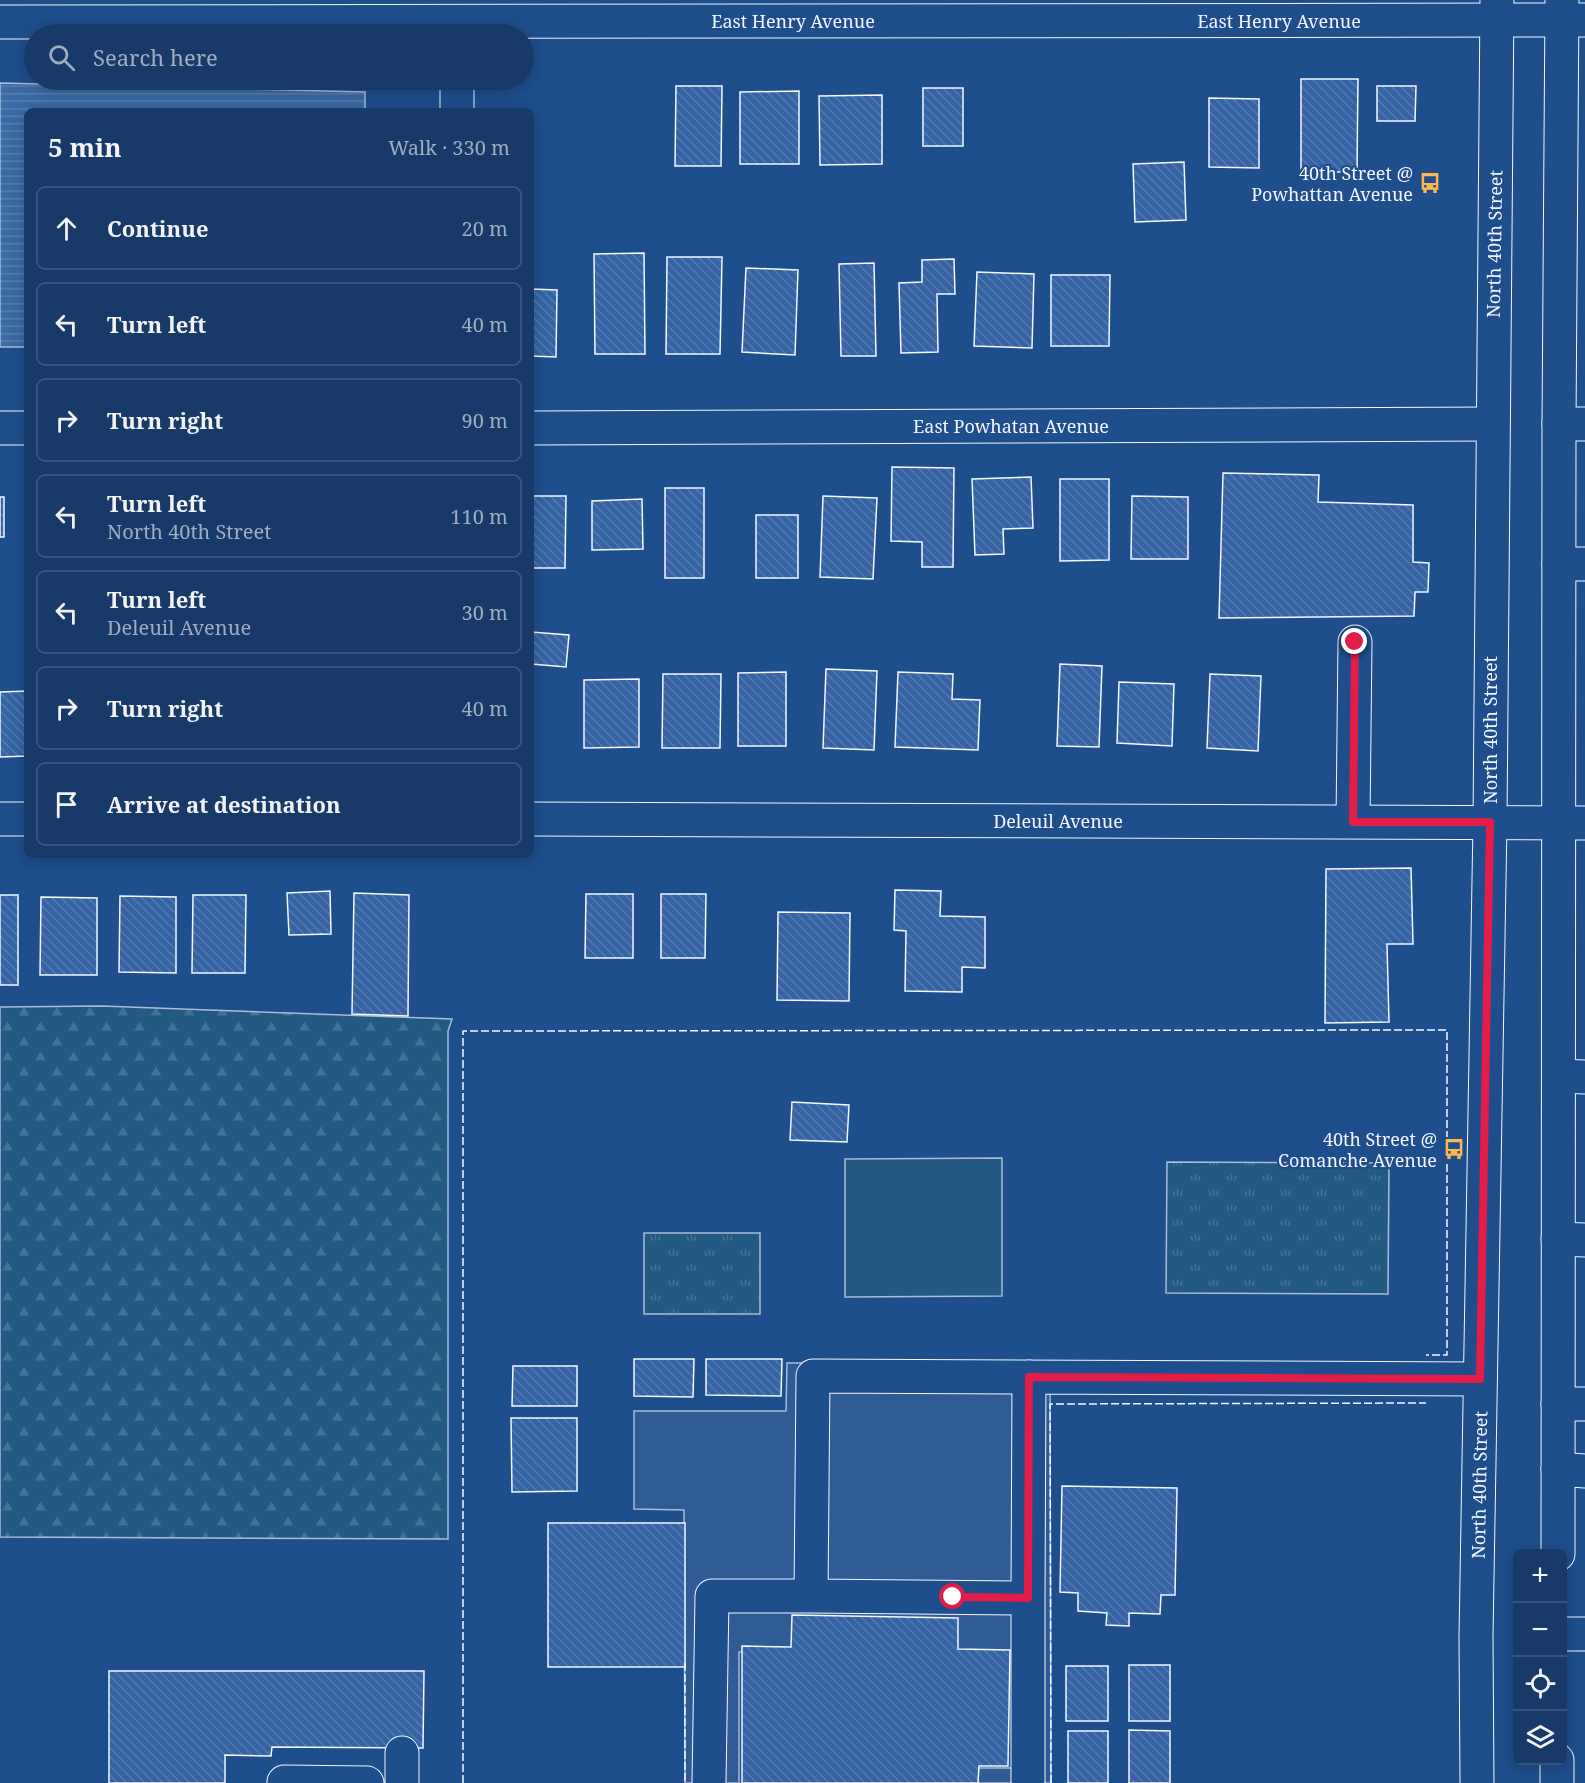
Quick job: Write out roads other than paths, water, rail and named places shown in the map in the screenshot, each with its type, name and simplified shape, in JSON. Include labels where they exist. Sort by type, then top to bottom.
[{"type":"street","name":"East Henry Avenue","points":[[0,22],[1394,10],[1497,10],[1570,14]]},
{"type":"street","name":"North 40th Street","points":[[1477,1783],[1476,1636],[1490,822],[1497,10]]},
{"type":"street","points":[[1559,1549],[1571,1470],[1570,14]]},
{"type":"street","points":[[457,90],[457,108]]},
{"type":"street","name":"East Powhatan Avenue","points":[[534,428],[1492,424]]},
{"type":"street","points":[[0,428],[24,428]]},
{"type":"street","points":[[1353,822],[1355,642]]},
{"type":"street","points":[[0,819],[24,819]]},
{"type":"street","name":"Deleuil Avenue","points":[[534,819],[1572,823]]},
{"type":"street","points":[[811,1596],[813,1376],[1480,1379]]},
{"type":"street","points":[[1028,1783],[1029,1377]]},
{"type":"street","points":[[710,1783],[712,1596],[1028,1598]]},
{"type":"street","points":[[1567,1634],[1585,1634]]},
{"type":"street","points":[[1557,1765],[1557,1783]]},
{"type":"street","points":[[284,1782],[367,1783]]},
{"type":"place","name":"40th Street @ Powhattan Avenue","points":[[1430,183]]},
{"type":"place","name":"40th Street @ Comanche Avenue","points":[[1454,1149]]}]
